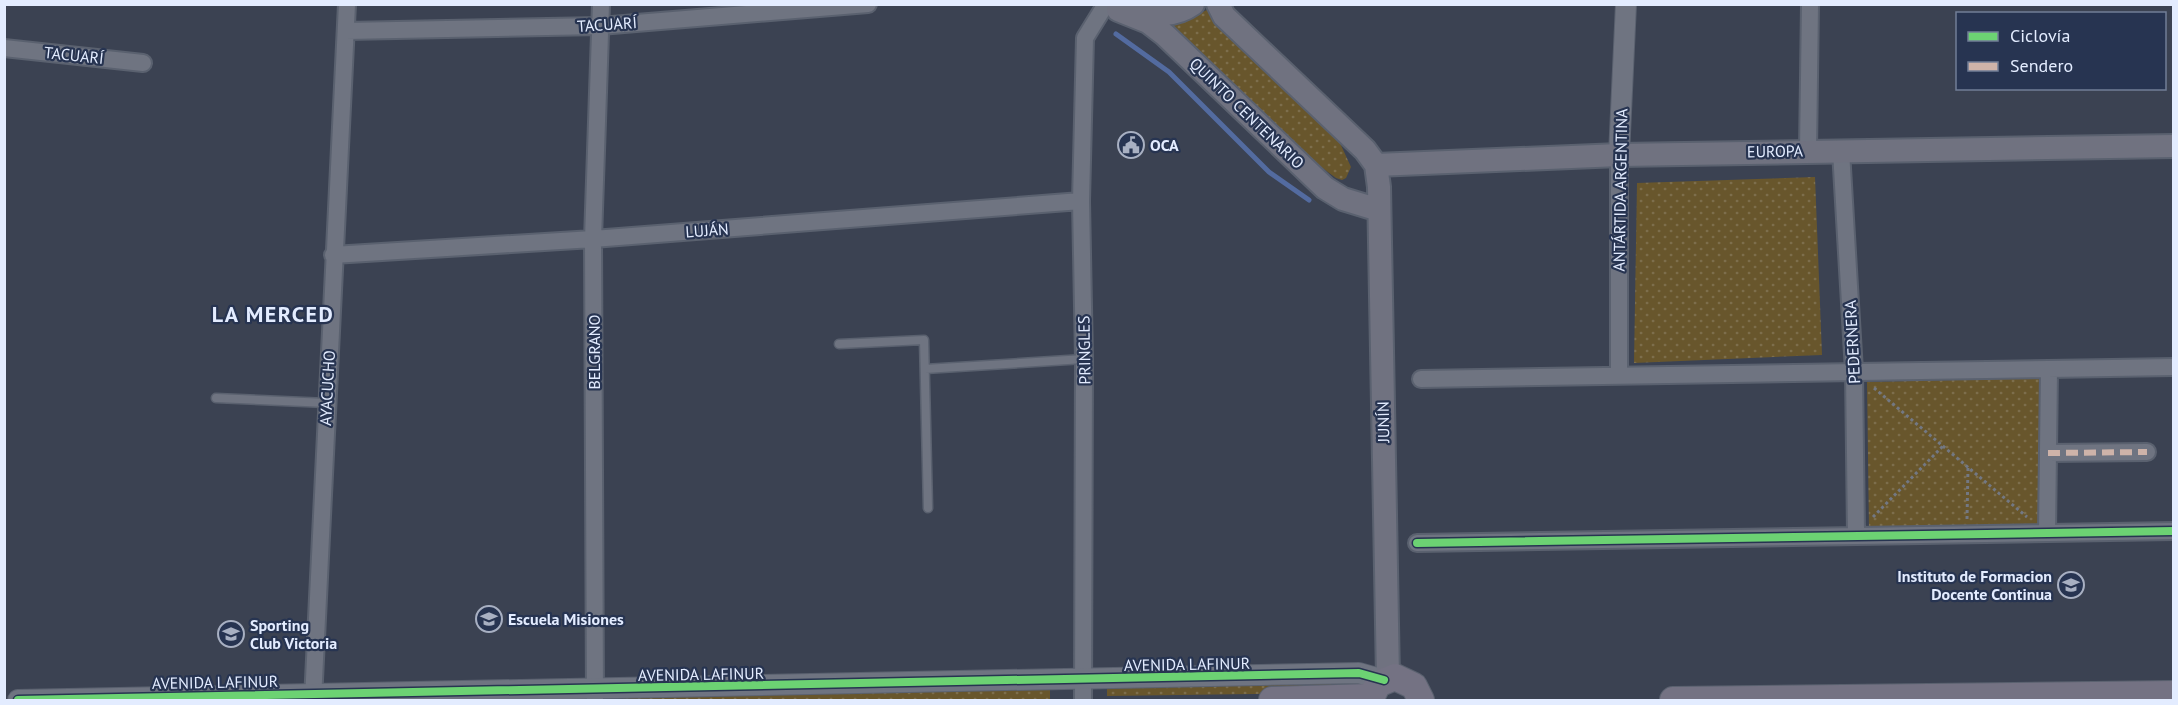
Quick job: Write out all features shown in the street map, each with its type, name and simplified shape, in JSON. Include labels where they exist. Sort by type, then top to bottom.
[{"type":"main road","points":[[1111,6],[1161,15],[1175,13],[1193,4]]},
{"type":"main road","points":[[1218,4],[1224,16],[1365,150],[1376,165]]},
{"type":"main road","name":"QUINTO CENTENARIO","points":[[1111,6],[1148,22],[1165,35],[1325,188],[1342,199],[1379,210]]},
{"type":"main road","name":"EUROPA","points":[[1376,165],[1619,155],[2174,146]]},
{"type":"main road","name":"JUNÍN","points":[[1376,165],[1379,210],[1378,689]]},
{"type":"main road","points":[[1272,700],[1378,689],[1409,681],[1421,700]]},
{"type":"main road","points":[[1673,700],[2174,694]]},
{"type":"street","name":"AYACUCHO","points":[[313,697],[347,4]]},
{"type":"street","name":"BELGRANO","points":[[595,695],[593,239],[601,4]]},
{"type":"street","name":"TACUARÍ","points":[[346,31],[600,26],[868,4]]},
{"type":"street","name":"ANTÁRTIDA ARGENTINA","points":[[1619,375],[1619,155],[1626,4]]},
{"type":"street","points":[[1808,151],[1810,4]]},
{"type":"street","name":"PRINGLES","points":[[1083,700],[1084,359],[1081,201],[1085,38],[1111,6]]},
{"type":"street","name":"TACUARÍ","points":[[4,48],[143,63]]},
{"type":"street","name":"PEDERNERA","points":[[1841,151],[1854,371],[1856,534]]},
{"type":"street","name":"LUJÁN","points":[[333,255],[593,239],[1081,201]]},
{"type":"street","points":[[1420,379],[2174,367]]},
{"type":"street","points":[[2047,534],[2049,369]]},
{"type":"street","points":[[2048,453],[2147,452]]},
{"type":"street","points":[[1417,543],[1856,534],[2047,534],[2174,531]]},
{"type":"street","name":"AVENIDA LAFINUR","points":[[18,700],[595,695],[1359,673],[1378,689]]},
{"type":"lane","points":[[839,344],[924,340],[928,508]]},
{"type":"lane","points":[[925,369],[1084,359]]},
{"type":"lane","points":[[216,398],[327,403]]},
{"type":"path","points":[[1854,371],[2047,534]]},
{"type":"path","points":[[1856,534],[1943,446]]},
{"type":"path","points":[[1966,533],[1968,467]]},
{"type":"shaded area","points":[[1207,10],[1334,130],[1351,167],[1346,178],[1342,180],[1336,178],[1302,153],[1169,26]]},
{"type":"shaded area","points":[[1815,177],[1822,355],[1634,363],[1637,183]]},
{"type":"shaded area","points":[[2041,378],[2040,528],[1869,530],[1867,382]]},
{"type":"shaded area","points":[[1331,683],[1332,693],[1107,696],[1107,686]]},
{"type":"shaded area","points":[[1050,689],[1050,699],[623,700],[623,698]]},
{"type":"waterway","points":[[1116,34],[1169,72],[1269,172],[1309,200]]},
{"type":"marked path","points":[[2048,453],[2147,452]]},
{"type":"cycle path","points":[[1417,543],[2174,531]]},
{"type":"cycle path","points":[[18,700],[1359,673],[1384,680]]},
{"type":"place","name":"OCA","points":[[1131,145]]},
{"type":"place","name":"Instituto de Formacion Docente Continua","points":[[2071,585]]},
{"type":"place","name":"Escuela Misiones","points":[[489,619]]},
{"type":"place","name":"Sporting Club Victoria","points":[[231,634]]},
{"type":"district","name":"LA MERCED","points":[[273,314]]}]
